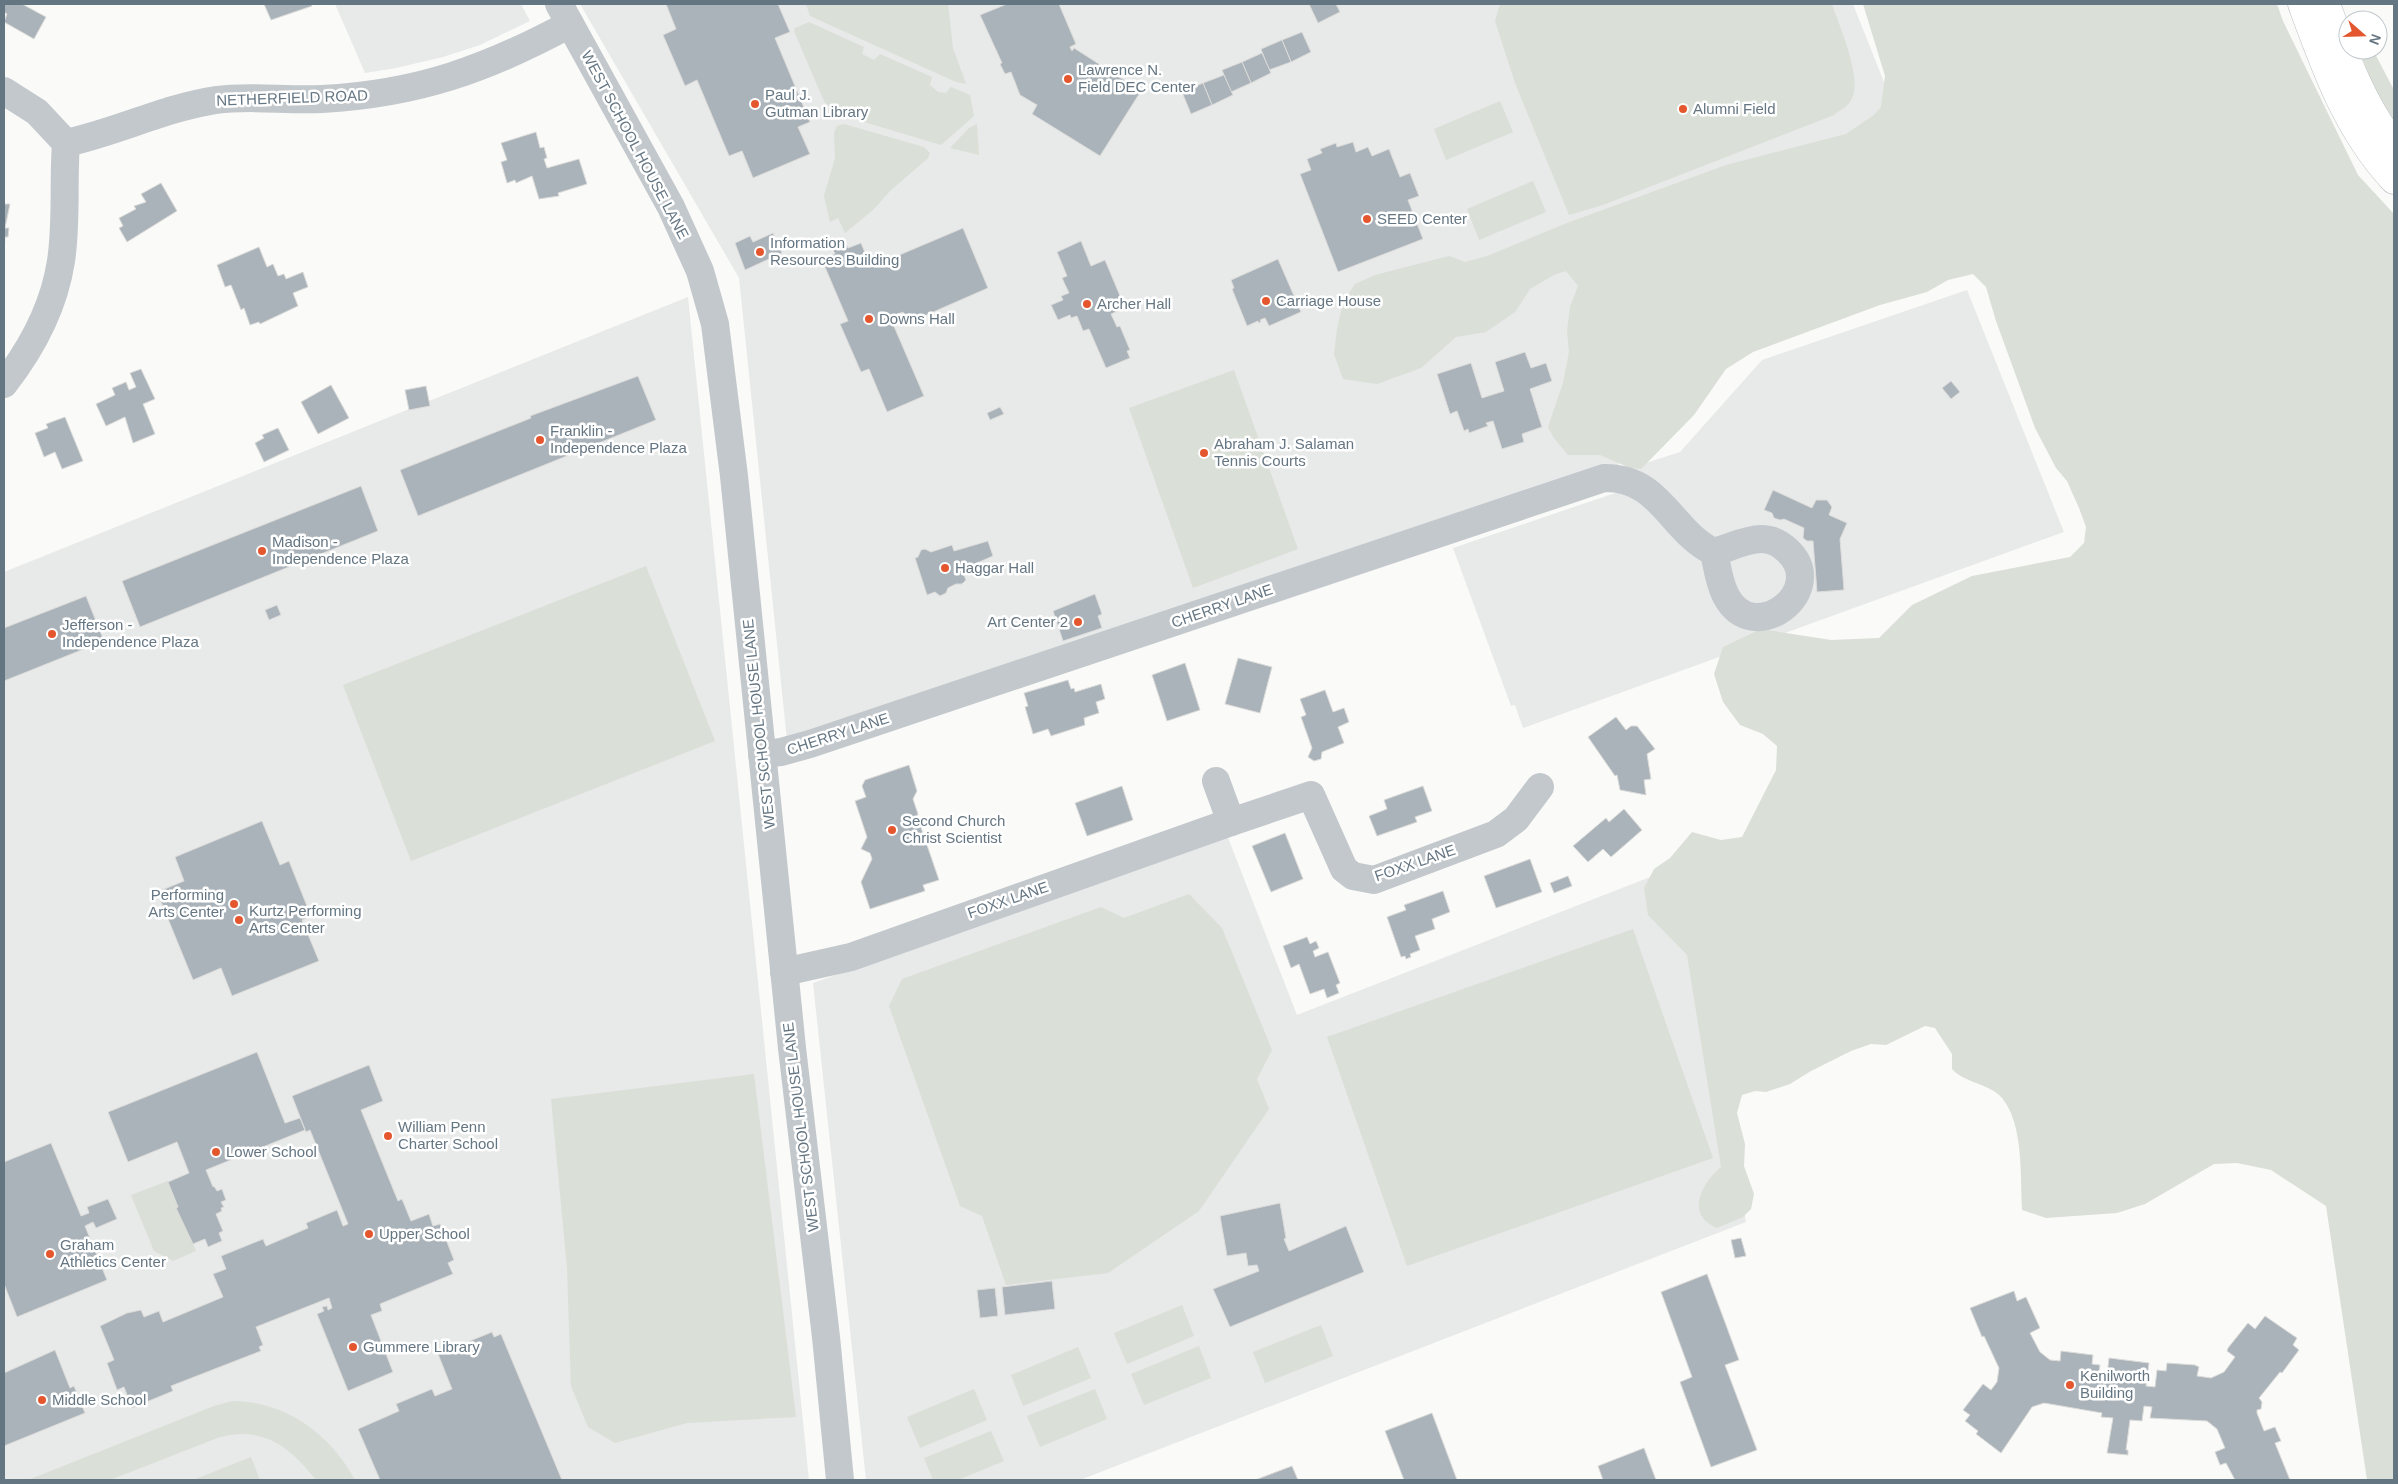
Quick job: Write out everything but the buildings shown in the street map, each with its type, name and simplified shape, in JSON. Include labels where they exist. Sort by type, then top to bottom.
[{"type":"main road","points":[[2302,4],[2334,85],[2352,124],[2394,180]]},
{"type":"main road","points":[[2326,4],[2371,113],[2394,145]]},
{"type":"street","name":"NETHERFIELD ROAD","points":[[66,143],[94,137],[160,114],[215,100],[361,97],[433,83],[494,62],[564,14]]},
{"type":"street","name":"WEST SCHOOL HOUSE LANE","points":[[564,14],[671,207],[691,248],[711,307],[719,344],[784,972],[840,1480]]},
{"type":"street","points":[[4,91],[37,112],[66,143],[64,235],[55,288],[34,339],[4,384]]},
{"type":"street","name":"CHERRY LANE","points":[[762,754],[781,752],[810,744],[1593,480],[1614,478],[1636,483],[1657,498],[1698,544],[1714,552]]},
{"type":"street","points":[[1216,781],[1231,822]]},
{"type":"street","name":"FOXX LANE","points":[[784,972],[851,957],[1311,795],[1344,869],[1353,876],[1374,880],[1496,834],[1516,820],[1540,786]]},
{"type":"shaded area","points":[[335,4],[521,4],[530,21],[480,45],[443,57],[365,73]]},
{"type":"shaded area","points":[[580,4],[1853,4],[1905,135],[1616,450],[1619,465],[1613,471],[788,750],[739,278]]},
{"type":"shaded area","points":[[806,4],[948,4],[953,48],[966,84],[956,82],[810,16]]},
{"type":"shaded area","name":"Alumni Field","points":[[1500,4],[1832,4],[1850,55],[1853,69],[1853,94],[1848,105],[1834,115],[1603,205],[1569,215],[1515,83],[1495,21]]},
{"type":"shaded area","points":[[1863,4],[2277,4],[2283,21],[2358,175],[2394,214],[2394,1480],[2367,1480],[2326,1206],[2271,1170],[2237,1163],[2214,1164],[2145,1204],[2117,1213],[2046,1218],[2022,1210],[2020,1152],[2014,1122],[2009,1109],[1997,1093],[1964,1078],[1952,1069],[1952,1054],[1935,1028],[1925,1026],[1886,1045],[1871,1044],[1851,1051],[1790,1084],[1766,1092],[1755,1091],[1742,1095],[1737,1113],[1745,1144],[1744,1166],[1754,1194],[1751,1209],[1743,1217],[1717,1228],[1707,1222],[1701,1215],[1699,1207],[1703,1190],[1707,1182],[1721,1167],[1687,955],[1648,915],[1644,888],[1654,869],[1670,858],[1692,832],[1721,840],[1742,837],[1776,770],[1777,746],[1763,734],[1740,725],[1723,702],[1714,674],[1723,647],[1761,629],[1831,640],[1879,638],[1912,605],[1972,576],[2070,557],[2084,543],[2086,527],[2079,508],[2067,481],[2056,468],[2035,428],[1996,321],[1986,287],[1973,274],[1948,280],[1927,292],[1880,305],[1753,352],[1726,369],[1694,415],[1641,469],[1630,468],[1600,455],[1568,455],[1554,438],[1548,427],[1563,383],[1569,352],[1567,331],[1570,307],[1578,286],[1566,271],[1554,275],[1530,289],[1515,312],[1486,332],[1456,337],[1421,368],[1377,384],[1343,379],[1334,354],[1343,302],[1355,284],[1375,275],[1449,256],[1465,262],[1487,256],[1567,223],[1726,165],[1846,134],[1874,115],[1881,107],[1885,76]]},
{"type":"shaded area","points":[[809,22],[864,47],[862,54],[874,60],[880,54],[932,77],[930,85],[938,92],[946,93],[951,87],[970,95],[974,116],[941,145],[834,113],[824,101],[794,31],[795,28]]},
{"type":"shaded area","points":[[2363,60],[2378,60],[2394,90],[2394,121],[2374,88]]},
{"type":"shaded area","points":[[1500,101],[1513,132],[1446,160],[1434,129]]},
{"type":"shaded area","points":[[844,124],[924,147],[930,153],[928,158],[890,191],[874,209],[845,233],[838,218],[830,222],[824,196],[835,158],[834,133],[837,126]]},
{"type":"shaded area","points":[[977,124],[979,155],[950,148],[969,128]]},
{"type":"shaded area","points":[[1533,181],[1546,212],[1479,240],[1467,209]]},
{"type":"shaded area","points":[[1967,290],[2064,532],[1523,728],[1515,705],[1511,706],[1453,548],[1624,490],[1627,469],[1680,452],[1762,360]]},
{"type":"shaded area","name":"William Penn Charter School","points":[[688,297],[809,1480],[4,1480],[4,572]]},
{"type":"shaded area","name":"Abraham J. Salaman Tennis Courts","points":[[1234,370],[1298,549],[1193,588],[1129,408]]},
{"type":"shaded area","points":[[646,566],[715,741],[411,861],[343,685]]},
{"type":"shaded area","points":[[1227,835],[1297,1015],[1686,863],[1746,1222],[1080,1480],[866,1480],[813,983]]},
{"type":"shaded area","points":[[1189,894],[1222,928],[1272,1050],[1257,1079],[1269,1109],[1199,1211],[1108,1273],[1006,1285],[982,1216],[960,1206],[889,1006],[902,979],[1101,907],[1124,918]]},
{"type":"shaded area","points":[[1633,929],[1713,1158],[1407,1266],[1327,1037]]},
{"type":"shaded area","points":[[754,1074],[796,1417],[687,1423],[615,1443],[588,1427],[571,1386],[567,1268],[551,1099]]},
{"type":"shaded area","points":[[168,1181],[196,1251],[173,1261],[154,1251],[131,1195]]},
{"type":"shaded area","points":[[1182,1305],[1194,1336],[1127,1364],[1114,1333]]},
{"type":"shaded area","points":[[1321,1325],[1333,1356],[1265,1383],[1253,1352]]},
{"type":"shaded area","points":[[1199,1346],[1211,1378],[1144,1405],[1131,1374]]},
{"type":"shaded area","points":[[1078,1347],[1091,1378],[1023,1406],[1011,1375]]},
{"type":"shaded area","points":[[974,1389],[987,1420],[920,1448],[907,1417]]},
{"type":"shaded area","points":[[1095,1389],[1107,1419],[1040,1447],[1027,1416]]},
{"type":"shaded area","points":[[233,1401],[271,1407],[289,1414],[305,1424],[333,1448],[355,1480],[316,1480],[296,1458],[275,1442],[250,1434],[236,1434],[220,1437],[110,1480],[28,1480],[214,1406]]},
{"type":"shaded area","points":[[991,1431],[1004,1461],[958,1480],[933,1480],[924,1458]]},
{"type":"shaded area","points":[[251,1457],[260,1480],[193,1480]]},
{"type":"place","name":"Lawrence N. Field DEC Center","points":[[1068,79]]},
{"type":"place","name":"Paul J. Gutman Library","points":[[755,104]]},
{"type":"place","name":"Alumni Field","points":[[1683,109]]},
{"type":"place","name":"SEED Center","points":[[1367,219]]},
{"type":"place","name":"Information Resources Building","points":[[760,252]]},
{"type":"place","name":"Carriage House","points":[[1266,301]]},
{"type":"place","name":"Archer Hall","points":[[1087,304]]},
{"type":"place","name":"Downs Hall","points":[[869,319]]},
{"type":"place","name":"Franklin - Independence Plaza","points":[[540,440]]},
{"type":"place","name":"Abraham J. Salaman Tennis Courts","points":[[1204,453]]},
{"type":"place","name":"Madison - Independence Plaza","points":[[262,551]]},
{"type":"place","name":"Haggar Hall","points":[[945,568]]},
{"type":"place","name":"Art Center 2","points":[[1078,622]]},
{"type":"place","name":"Jefferson - Independence Plaza","points":[[52,634]]},
{"type":"place","name":"Second Church Christ Scientist","points":[[892,830]]},
{"type":"place","name":"Performing Arts Center","points":[[234,904]]},
{"type":"place","name":"Kurtz Performing Arts Center","points":[[239,920]]},
{"type":"place","name":"William Penn Charter School","points":[[388,1136]]},
{"type":"place","name":"Lower School","points":[[216,1152]]},
{"type":"place","name":"Upper School","points":[[369,1234]]},
{"type":"place","name":"Graham Athletics Center","points":[[50,1254]]},
{"type":"place","name":"Gummere Library","points":[[353,1347]]},
{"type":"place","name":"Kenilworth Building","points":[[2070,1385]]},
{"type":"place","name":"Middle School","points":[[42,1400]]}]
